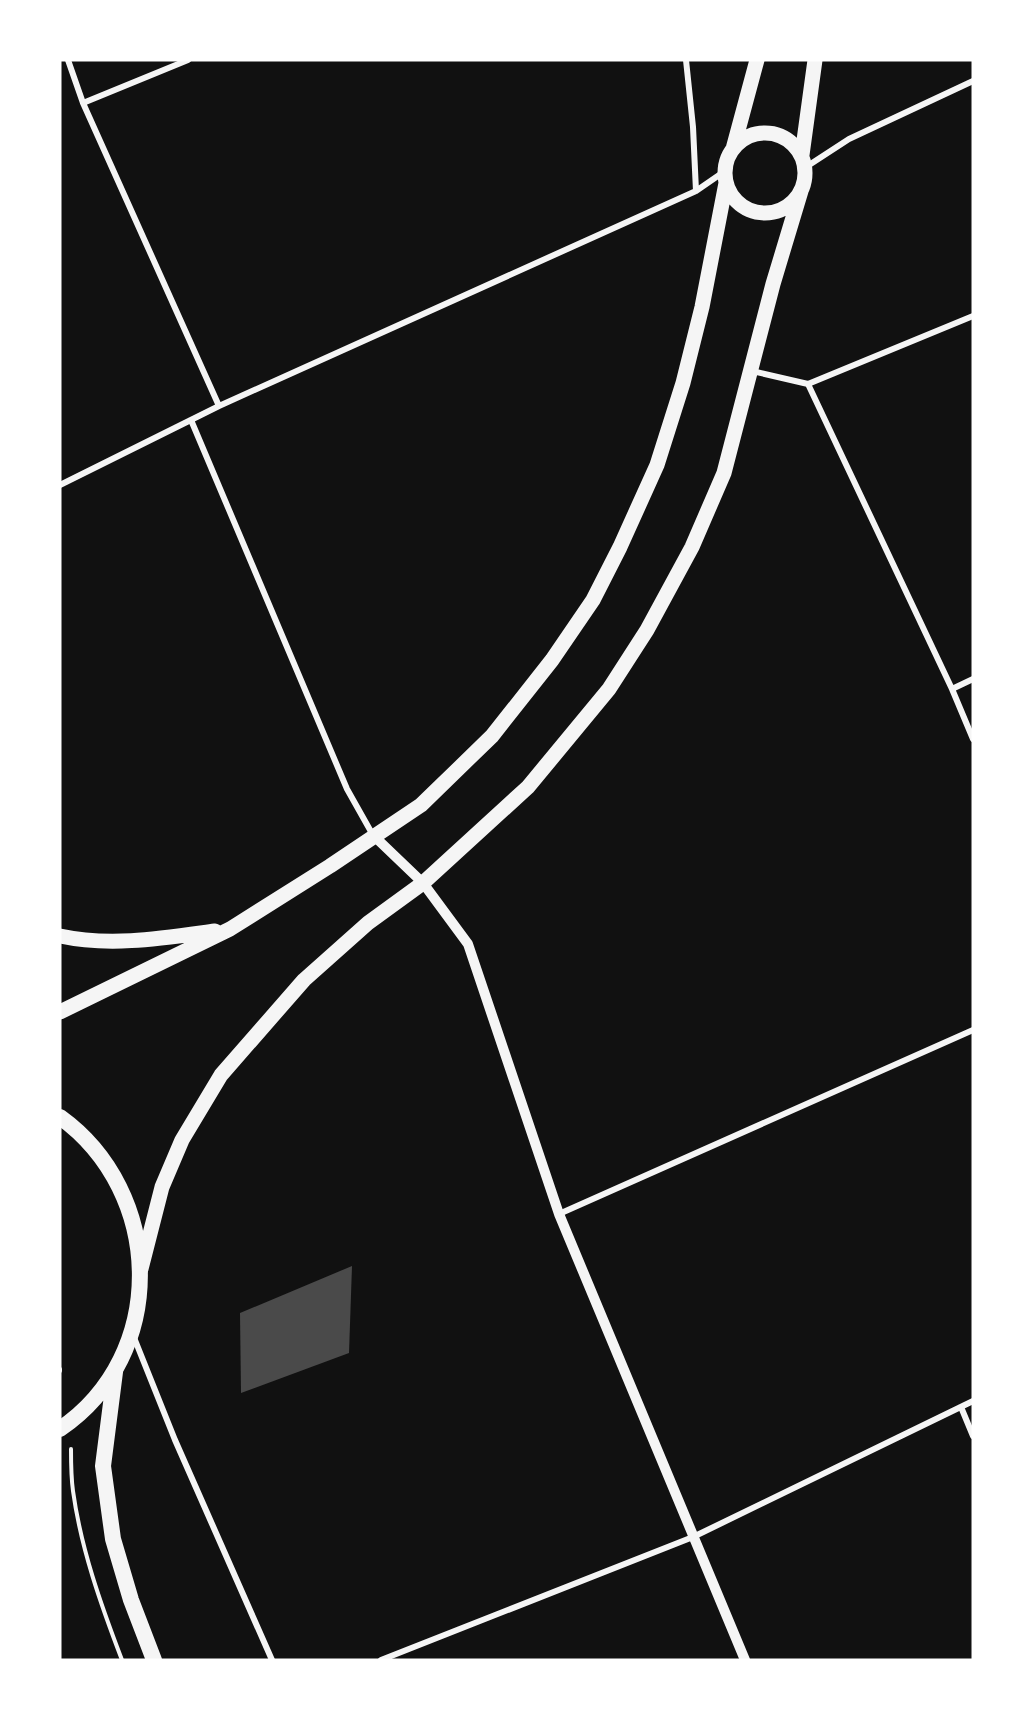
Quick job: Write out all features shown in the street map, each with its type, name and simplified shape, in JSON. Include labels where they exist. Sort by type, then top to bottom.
[{"type":"highway","points":[[60,1117],[75,1127],[102,1157],[123,1191],[136,1230],[141,1269],[139,1301],[132,1331],[116,1368],[95,1397],[60,1430]]},
{"type":"highway","points":[[116,1368],[103,1467],[113,1539],[131,1600],[154,1660]]},
{"type":"main road","points":[[60,1012],[230,929],[421,805],[492,736],[552,660],[593,600],[620,547],[660,455],[683,383],[702,307],[728,159],[733,149],[757,60]]},
{"type":"main road","points":[[141,1269],[162,1187],[182,1140],[221,1075],[304,980],[368,923],[423,883],[528,787],[609,689],[647,630],[692,547],[724,472],[773,284],[805,178],[804,161],[815,60]]},
{"type":"main road","points":[[733,149],[741,140],[752,135],[763,132],[775,134],[795,145],[804,161]]},
{"type":"main road","points":[[726,177],[732,196],[742,205],[754,211],[768,213],[781,209],[793,202],[801,191]]},
{"type":"main road","points":[[60,936],[79,940],[146,941],[230,929]]},
{"type":"street","points":[[68,60],[83,103],[219,406]]},
{"type":"street","points":[[83,103],[188,60]]},
{"type":"street","points":[[686,60],[693,127],[696,191]]},
{"type":"street","points":[[804,161],[973,81]]},
{"type":"street","points":[[60,485],[219,406],[726,177]]},
{"type":"street","points":[[751,371],[808,384],[973,316]]},
{"type":"street","points":[[808,384],[952,689],[973,739]]},
{"type":"street","points":[[191,420],[347,789],[375,837],[423,883],[468,944],[559,1214],[745,1660]]},
{"type":"street","points":[[952,689],[973,679]]},
{"type":"street","points":[[559,1214],[973,1030]]},
{"type":"street","points":[[132,1331],[175,1440],[272,1660]]},
{"type":"street","points":[[381,1660],[693,1537],[973,1401]]},
{"type":"street","points":[[961,1407],[973,1436]]},
{"type":"building","points":[[352,1266],[349,1353],[241,1393],[240,1313]]}]
